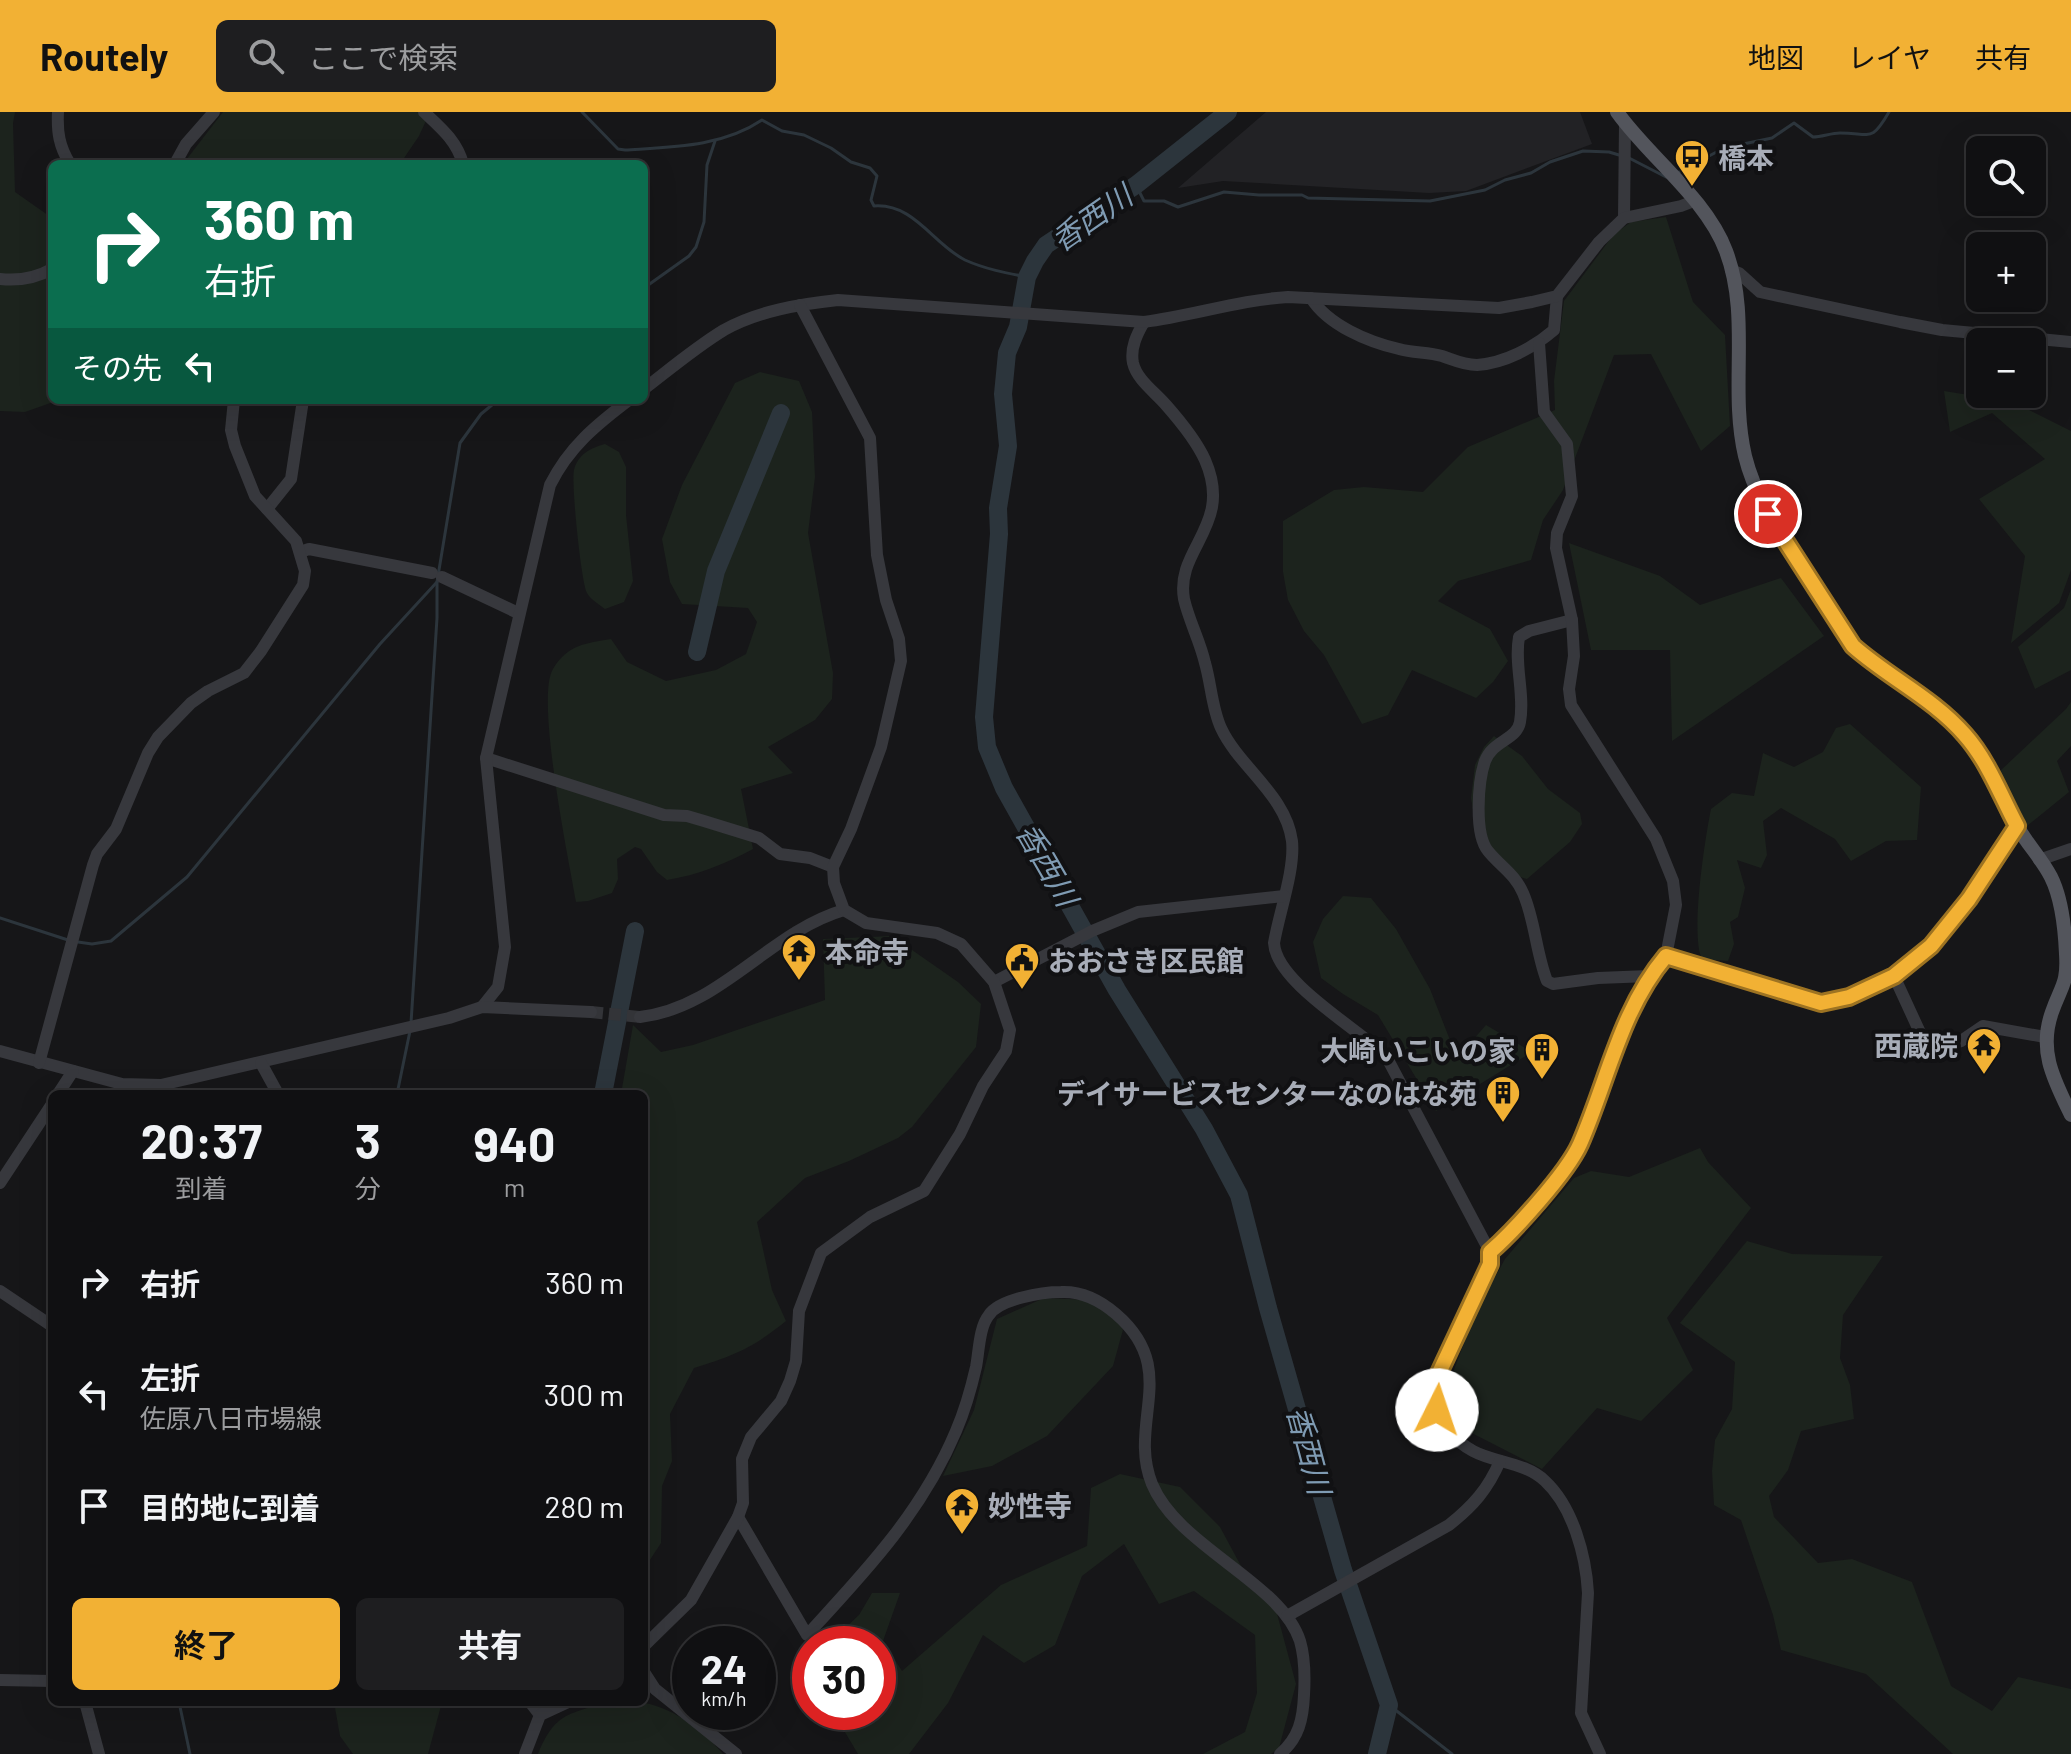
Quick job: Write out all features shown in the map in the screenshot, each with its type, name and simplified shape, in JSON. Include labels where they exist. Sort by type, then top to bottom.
[{"type":"main road","points":[[1621,118],[1694,201],[1726,250],[1740,319],[1739,411],[1745,455],[1768,514],[1853,646],[1931,703],[1965,735],[1982,758],[2017,826],[2051,877],[2058,899],[2069,982],[2054,1006],[2045,1037],[2050,1073],[2070,1112]]},
{"type":"street","points":[[58,112],[57,132],[68,160]]},
{"type":"street","points":[[177,160],[186,144],[214,112]]},
{"type":"street","points":[[424,112],[447,134],[462,160]]},
{"type":"street","points":[[1621,118],[1624,218]]},
{"type":"street","points":[[1311,298],[1319,310],[1368,339],[1400,350],[1441,356],[1461,364],[1479,365],[1505,359],[1539,343],[1554,330],[1557,296],[1599,242],[1624,218],[1694,201]]},
{"type":"street","points":[[1731,270],[1739,273],[1760,292],[1900,322],[1942,330],[2071,342]]},
{"type":"street","points":[[0,279],[20,280],[48,271]]},
{"type":"street","points":[[648,386],[726,329],[765,314],[838,300],[1144,322],[1267,298],[1499,308],[1557,296]]},
{"type":"street","points":[[648,1642],[691,1600],[738,1517],[743,1503],[742,1459],[751,1437],[781,1401],[790,1381],[796,1361],[799,1311],[821,1253],[870,1217],[924,1191],[1006,1051],[1010,1030],[994,982],[961,944],[937,933],[866,923],[844,910],[834,883],[833,867],[851,829],[881,747],[901,661],[899,639],[886,600],[877,555],[870,438],[800,305]]},
{"type":"street","points":[[1144,322],[1137,336],[1133,364],[1141,380],[1189,433],[1205,460],[1213,485],[1214,506],[1206,531],[1186,571],[1184,597],[1205,660],[1220,726],[1282,813],[1292,840],[1274,954],[1299,985],[1386,1056],[1490,1252],[1490,1264],[1439,1373],[1437,1410],[1448,1432],[1476,1453],[1527,1469],[1545,1481],[1561,1502],[1574,1528],[1587,1575],[1588,1593],[1581,1713],[1600,1754]]},
{"type":"street","points":[[1490,1252],[1569,1164],[1579,1146],[1621,1029],[1649,976],[1666,956],[1676,905],[1673,881],[1656,839],[1571,705],[1569,689],[1574,656],[1572,620],[1556,548],[1557,533],[1572,496],[1567,444],[1544,412],[1539,343]]},
{"type":"street","points":[[39,1063],[93,865],[97,854],[116,829],[148,753],[177,715],[208,691],[235,679],[261,651],[303,585],[305,571],[296,541],[255,496],[233,439],[234,404]]},
{"type":"street","points":[[267,509],[291,479],[302,404]]},
{"type":"street","points":[[482,1007],[498,987],[505,947],[486,758],[518,613],[550,485],[577,443],[624,404]]},
{"type":"street","points":[[300,552],[309,549],[437,575],[518,613]]},
{"type":"street","points":[[1572,620],[1529,631],[1519,637],[1519,727],[1511,736],[1496,743],[1486,761],[1479,812],[1482,837],[1486,849],[1512,873],[1524,894],[1547,981],[1553,984],[1649,976]]},
{"type":"street","points":[[486,758],[664,815],[687,816],[759,838],[780,854],[810,858],[833,867]]},
{"type":"street","points":[[1666,956],[1821,1003],[1849,997],[1894,976],[1931,946],[1969,899],[2017,826]]},
{"type":"street","points":[[2039,860],[2071,849]]},
{"type":"street","points":[[994,982],[1079,937],[1138,912],[1284,896]]},
{"type":"street","points":[[640,1017],[660,1015],[706,994],[735,977],[768,948],[821,917],[844,910]]},
{"type":"street","points":[[1894,976],[1929,1052],[1961,1041],[1983,1026],[2045,1037]]},
{"type":"street","points":[[0,1051],[122,1084],[161,1085],[449,1018],[482,1007],[591,1012]]},
{"type":"street","points":[[261,1063],[276,1090]]},
{"type":"street","points":[[61,1090],[73,1071]]},
{"type":"street","points":[[0,1183],[48,1110]]},
{"type":"street","points":[[0,1291],[48,1323]]},
{"type":"street","points":[[738,1517],[807,1635],[907,1521],[922,1499],[964,1412],[986,1317],[1000,1303],[1051,1292],[1076,1293],[1098,1301],[1121,1318],[1146,1355],[1151,1377],[1145,1456],[1152,1485],[1183,1526],[1287,1616],[1300,1641],[1305,1678],[1300,1727],[1291,1745],[1280,1754]]},
{"type":"street","points":[[1287,1616],[1449,1525],[1472,1507],[1490,1484],[1500,1461]]},
{"type":"street","points":[[648,1678],[655,1689],[736,1754]]},
{"type":"street","points":[[0,1680],[48,1681]]},
{"type":"street","points":[[80,1706],[88,1718]]},
{"type":"street","points":[[86,1706],[99,1754]]},
{"type":"street","points":[[533,1706],[540,1715]]},
{"type":"street","points":[[525,1754],[540,1715],[559,1706]]},
{"type":"shaded area","points":[[0,112],[15,112],[15,192],[48,215],[48,404],[25,412],[0,411]]},
{"type":"shaded area","points":[[223,112],[430,112],[403,160],[186,160]]},
{"type":"shaded area","points":[[1266,112],[1580,112],[1592,144],[1466,191],[1429,193],[1223,181],[1178,188]]},
{"type":"shaded area","points":[[1666,217],[1693,302],[1725,335],[1730,426],[1701,451],[1651,354],[1614,355],[1563,490],[1543,520],[1531,560],[1458,581],[1438,601],[1490,629],[1508,661],[1476,698],[1412,670],[1388,715],[1362,724],[1324,655],[1304,631],[1288,600],[1283,572],[1283,521],[1334,490],[1364,487],[1423,492],[1468,447],[1555,410],[1554,381],[1564,301],[1614,234],[1631,222]]},
{"type":"shaded area","points":[[760,372],[799,381],[812,412],[815,477],[808,533],[833,673],[832,699],[815,720],[768,747],[793,773],[741,789],[753,849],[711,868],[667,880],[657,872],[641,849],[635,847],[617,859],[618,879],[612,893],[576,902],[551,745],[548,712],[553,669],[571,650],[611,639],[627,662],[666,681],[716,670],[746,654],[757,622],[748,608],[682,604],[670,582],[662,539],[682,485],[735,383]]},
{"type":"shaded area","points":[[1944,391],[1966,395],[1966,408],[2025,408],[2071,431],[2071,570],[2059,603],[2011,643],[2025,556],[1979,499],[2045,459],[1992,413],[1950,432]]},
{"type":"shaded area","points":[[605,444],[619,452],[626,467],[626,515],[633,581],[624,602],[605,609],[588,595],[585,585],[573,478],[576,464],[582,456]]},
{"type":"shaded area","points":[[1569,543],[1660,576],[1700,605],[1781,578],[1824,636],[1672,741],[1670,650],[1591,650]]},
{"type":"shaded area","points":[[2071,589],[2071,670],[2035,689],[2018,647],[2064,608]]},
{"type":"shaded area","points":[[2071,702],[2071,746],[2057,761],[2069,792],[2027,826],[1999,772]]},
{"type":"shaded area","points":[[1850,724],[1921,787],[1917,840],[1886,841],[1851,861],[1835,839],[1781,808],[1763,821],[1767,855],[1761,868],[1737,860],[1745,888],[1738,917],[1730,922],[1734,944],[1728,961],[1702,959],[1698,909],[1711,809],[1732,793],[1754,796],[1763,753],[1794,767],[1823,752],[1836,728]]},
{"type":"shaded area","points":[[1494,736],[1522,756],[1548,789],[1580,813],[1582,824],[1570,842],[1527,879],[1506,873],[1478,839],[1471,798],[1475,765]]},
{"type":"shaded area","points":[[1343,896],[1371,898],[1396,929],[1430,989],[1457,1058],[1486,1025],[1532,1052],[1436,1111],[1378,1015],[1321,978],[1313,942],[1323,919]]},
{"type":"shaded area","points":[[892,936],[958,982],[981,1004],[976,1047],[912,1127],[898,1138],[805,1178],[757,1222],[772,1290],[786,1321],[742,1350],[694,1368],[670,1414],[672,1461],[662,1486],[661,1543],[648,1563],[648,1090],[622,1090],[633,1025],[661,1052],[693,1045],[825,1000],[823,939]]},
{"type":"shaded area","points":[[1700,1148],[1708,1162],[1751,1208],[1667,1318],[1693,1370],[1641,1421],[1597,1408],[1542,1469],[1460,1427],[1446,1391],[1475,1314],[1505,1259],[1574,1178],[1591,1171],[1629,1177]]},
{"type":"shaded area","points":[[1747,1241],[1792,1254],[1883,1256],[1843,1315],[1840,1358],[1850,1385],[1854,1419],[1801,1431],[1788,1470],[1769,1496],[1774,1517],[1818,1563],[1852,1559],[1912,1582],[1951,1686],[1992,1711],[2018,1677],[2071,1689],[2071,1754],[1953,1754],[1866,1674],[1781,1650],[1773,1615],[1741,1520],[1714,1505],[1712,1471],[1715,1440],[1732,1409],[1735,1362],[1680,1323]]},
{"type":"shaded area","points":[[1044,1298],[1095,1300],[1124,1326],[1113,1366],[1047,1436],[992,1466],[943,1476],[974,1410],[997,1319]]},
{"type":"shaded area","points":[[1120,1474],[1180,1487],[1220,1527],[1248,1579],[1276,1610],[1296,1684],[1279,1748],[1271,1754],[1203,1754],[1245,1732],[1257,1693],[1255,1635],[1194,1591],[1159,1604],[1124,1544],[1082,1576],[1055,1645],[1024,1663],[983,1635],[948,1703],[909,1754],[858,1754],[844,1730],[896,1730],[896,1662],[902,1671],[1001,1585],[1087,1546],[1091,1488]]},
{"type":"shaded area","points":[[872,1593],[900,1593],[888,1626],[847,1626],[859,1615]]},
{"type":"shaded area","points":[[648,1704],[672,1713],[672,1730],[699,1730],[723,1754],[538,1754],[550,1730],[564,1718],[594,1706]]},
{"type":"shaded area","points":[[335,1706],[441,1706],[428,1754],[353,1754],[340,1736]]},
{"type":"waterway","points":[[582,112],[618,149],[625,150],[713,141],[762,120],[782,131],[804,135],[851,162],[870,168],[877,176],[871,200],[874,206],[901,211],[965,260],[1027,277]]},
{"type":"waterway","name":"香西川","points":[[1228,112],[1136,185],[1046,245],[1027,277],[1018,327],[1007,353],[1003,394],[1008,446],[998,508],[999,534],[984,717],[987,747],[1004,788],[1117,990],[1204,1129],[1239,1195],[1343,1570],[1389,1705],[1377,1754]]},
{"type":"waterway","points":[[1679,172],[1724,148],[1772,138],[1794,123],[1813,137],[1837,133],[1869,134],[1878,128],[1889,112]]},
{"type":"waterway","points":[[648,285],[689,256],[696,247],[704,222],[707,165],[715,141]]},
{"type":"waterway","points":[[1136,185],[1144,201],[1164,201],[1178,207],[1224,192],[1430,201],[1485,190],[1583,151],[1619,155]]},
{"type":"waterway","points":[[1629,158],[1666,177]]},
{"type":"waterway","points":[[411,1023],[437,582],[460,443],[481,414],[493,404]]},
{"type":"waterway","points":[[697,652],[716,571],[781,413]]},
{"type":"waterway","points":[[78,942],[92,944],[111,941],[187,877],[380,644],[437,582]]},
{"type":"waterway","points":[[0,918],[68,940]]},
{"type":"waterway","points":[[604,1090],[635,931]]},
{"type":"waterway","points":[[398,1090],[410,1031]]},
{"type":"waterway","points":[[1389,1705],[1452,1754]]},
{"type":"waterway","points":[[180,1706],[190,1754]]},
{"type":"tunnel","points":[[591,1012],[640,1017]]},
{"type":"place","name":"橋本","points":[[1692,188]]},
{"type":"place","name":"本命寺","points":[[799,982]]},
{"type":"place","name":"おおさき区民館","points":[[1022,991]]},
{"type":"place","name":"西蔵院","points":[[1984,1076]]},
{"type":"place","name":"大崎いこいの家","points":[[1542,1081]]},
{"type":"place","name":"デイサービスセンターなのはな苑","points":[[1503,1124]]},
{"type":"place","name":"妙性寺","points":[[962,1536]]},
{"type":"route","points":[[1437,1410],[1439,1373],[1490,1264],[1490,1252],[1569,1164],[1579,1146],[1621,1029],[1649,976],[1666,956],[1821,1003],[1849,997],[1894,976],[1931,946],[1969,899],[2017,826],[1982,758],[1965,735],[1931,703],[1853,646],[1768,514]]}]
